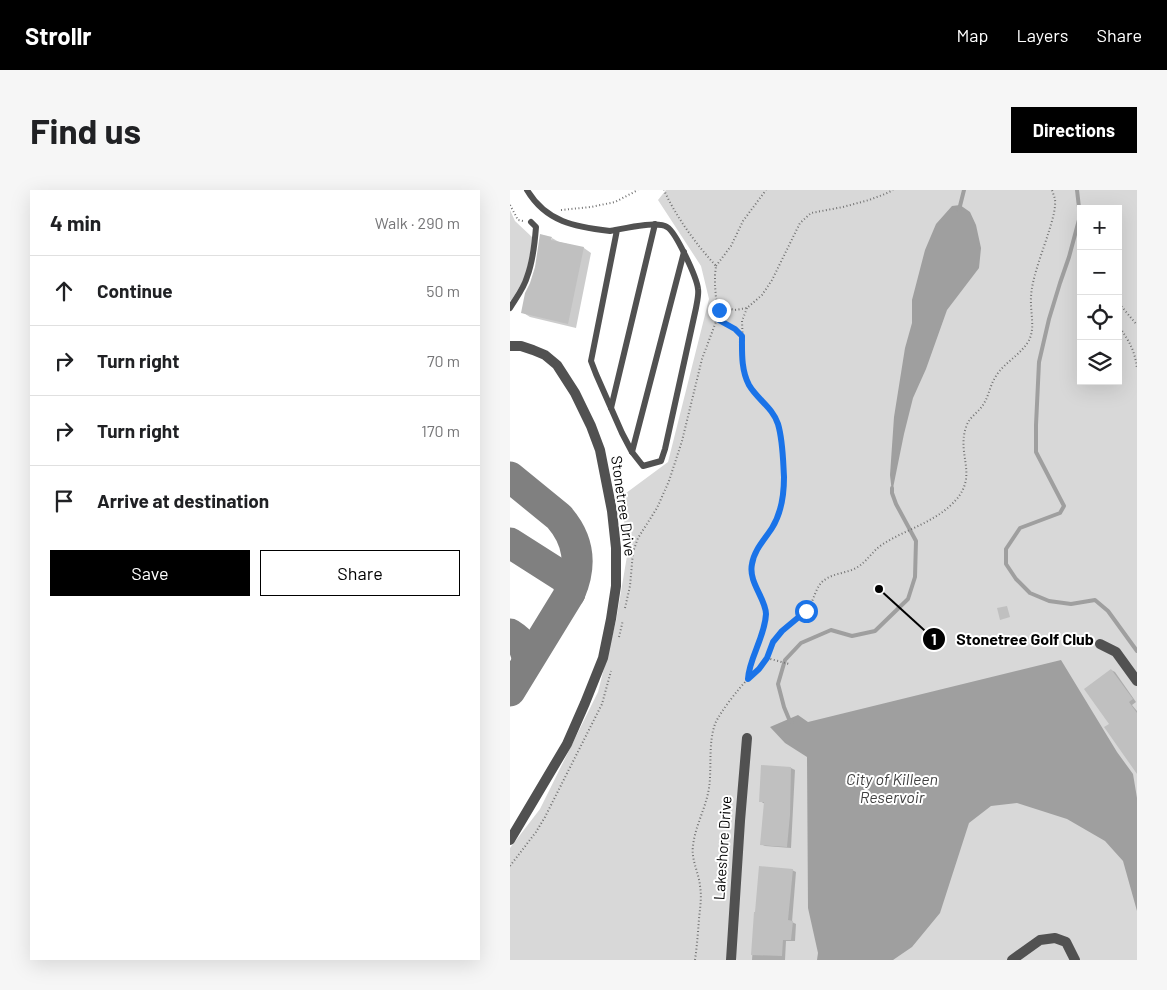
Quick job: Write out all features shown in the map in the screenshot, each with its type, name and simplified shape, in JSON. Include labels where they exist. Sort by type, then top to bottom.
[{"type":"street","name":"Stonetree Drive","points":[[510,346],[521,346],[533,350],[545,355],[557,365],[575,393],[591,426],[600,450],[612,511],[616,548],[616,586],[603,658],[585,703],[567,744],[510,840]]},
{"type":"street","points":[[1100,644],[1116,652],[1137,681]]},
{"type":"street","name":"Lakeshore Drive","points":[[731,960],[747,738]]},
{"type":"street","points":[[1012,960],[1040,940],[1056,938],[1066,942],[1075,960]]},
{"type":"lane","points":[[527,190],[545,212],[562,222],[610,231],[655,224],[666,226],[675,236],[684,252],[698,289],[696,308],[665,449],[660,461],[643,466],[632,452],[622,433],[591,361],[617,230]]},
{"type":"lane","points":[[510,308],[527,278],[536,227],[531,222]]},
{"type":"lane","points":[[611,408],[655,224]]},
{"type":"lane","points":[[632,452],[684,252]]},
{"type":"path","points":[[545,212],[591,207],[615,202],[638,190]]},
{"type":"path","points":[[664,190],[686,227],[716,266]]},
{"type":"path","points":[[618,644],[628,597],[633,552],[638,538],[657,508],[670,481],[702,359],[717,319],[718,306],[714,285],[716,266],[731,246],[743,221],[766,190]]},
{"type":"path","points":[[748,679],[749,668],[760,640],[766,616],[766,609],[752,576],[751,566],[756,553],[779,515],[783,498],[784,480],[782,442],[778,423],[772,412],[748,384],[744,371],[742,321],[747,308],[762,294],[772,280],[800,223],[811,213],[869,200],[893,190]]},
{"type":"path","points":[[695,960],[701,888],[692,847],[709,790],[712,743],[716,723],[730,700],[767,658],[773,642],[782,631],[806,611],[821,583],[827,578],[854,570],[875,549],[897,536],[918,527],[950,506],[964,488],[967,476],[964,441],[966,425],[988,397],[997,375],[1029,341],[1033,330],[1031,296],[1053,217],[1055,200],[1052,190]]},
{"type":"path","points":[[510,205],[518,220],[531,222]]},
{"type":"path","points":[[718,306],[735,310],[747,308]]},
{"type":"path","points":[[1122,308],[1137,325]]},
{"type":"path","points":[[717,319],[735,329],[742,336]]},
{"type":"path","points":[[1122,331],[1134,350],[1137,370]]},
{"type":"path","points":[[767,658],[790,664]]},
{"type":"path","points":[[510,866],[545,817],[602,704],[612,667]]},
{"type":"shaded area","points":[[666,190],[1137,190],[1137,960],[510,960],[510,848],[540,809],[598,692],[616,621],[627,556],[622,496],[668,462],[709,299],[701,266],[658,200]]},
{"type":"shaded area","points":[[510,210],[515,221],[533,238],[526,276],[511,301],[510,300]]},
{"type":"water","points":[[960,205],[970,212],[976,225],[981,248],[979,268],[947,310],[926,369],[913,398],[892,493],[890,475],[894,417],[905,348],[912,323],[912,300],[925,250],[936,224],[952,206]]},
{"type":"water","name":"City of Killeen Reservoir","points":[[1061,660],[1117,752],[1133,774],[1137,798],[1137,911],[1123,861],[1105,841],[1067,819],[1017,803],[991,806],[969,823],[940,913],[912,947],[893,960],[817,960],[818,953],[808,908],[807,757],[785,743],[770,727],[798,715],[808,722]]},
{"type":"building","points":[[540,234],[552,237],[551,240],[584,247],[568,324],[521,313],[525,293],[535,267]]},
{"type":"building","points":[[1007,606],[1010,617],[1000,620],[997,608]]},
{"type":"building","points":[[1111,669],[1133,699],[1129,702],[1137,713],[1137,774],[1104,727],[1109,724],[1084,689]]},
{"type":"building","points":[[761,765],[791,767],[787,847],[760,845],[764,802],[759,802]]},
{"type":"building","points":[[759,866],[793,869],[788,920],[793,921],[791,940],[783,940],[782,956],[751,955]]},
{"type":"waterway","points":[[959,210],[964,190]]},
{"type":"waterway","points":[[1077,190],[1080,216],[1049,319],[1039,362],[1036,425],[1036,452],[1064,506],[1060,513],[1020,528],[1006,549],[1006,564],[1016,579],[1030,593],[1049,601],[1071,604],[1095,600],[1108,611],[1137,651]]},
{"type":"waterway","points":[[792,722],[784,707],[778,684],[785,660],[801,643],[831,630],[852,636],[875,631],[908,599],[915,577],[916,541],[896,504],[892,488]]},
{"type":"taxiway","points":[[510,477],[559,517],[571,535],[577,563],[574,583],[570,593],[510,691]]},
{"type":"taxiway","points":[[510,543],[565,578],[569,585],[570,593]]},
{"type":"taxiway","points":[[510,634],[523,645],[527,662]]},
{"type":"place","name":"Stonetree Golf Club","points":[[879,589]]},
{"type":"route","points":[[719,310],[717,319],[735,329],[742,336],[742,360],[748,384],[772,412],[778,423],[782,442],[784,480],[783,498],[779,515],[762,541],[751,566],[752,576],[766,609],[766,616],[760,640],[749,668],[748,679],[767,658],[773,642],[782,631],[806,611]]}]
